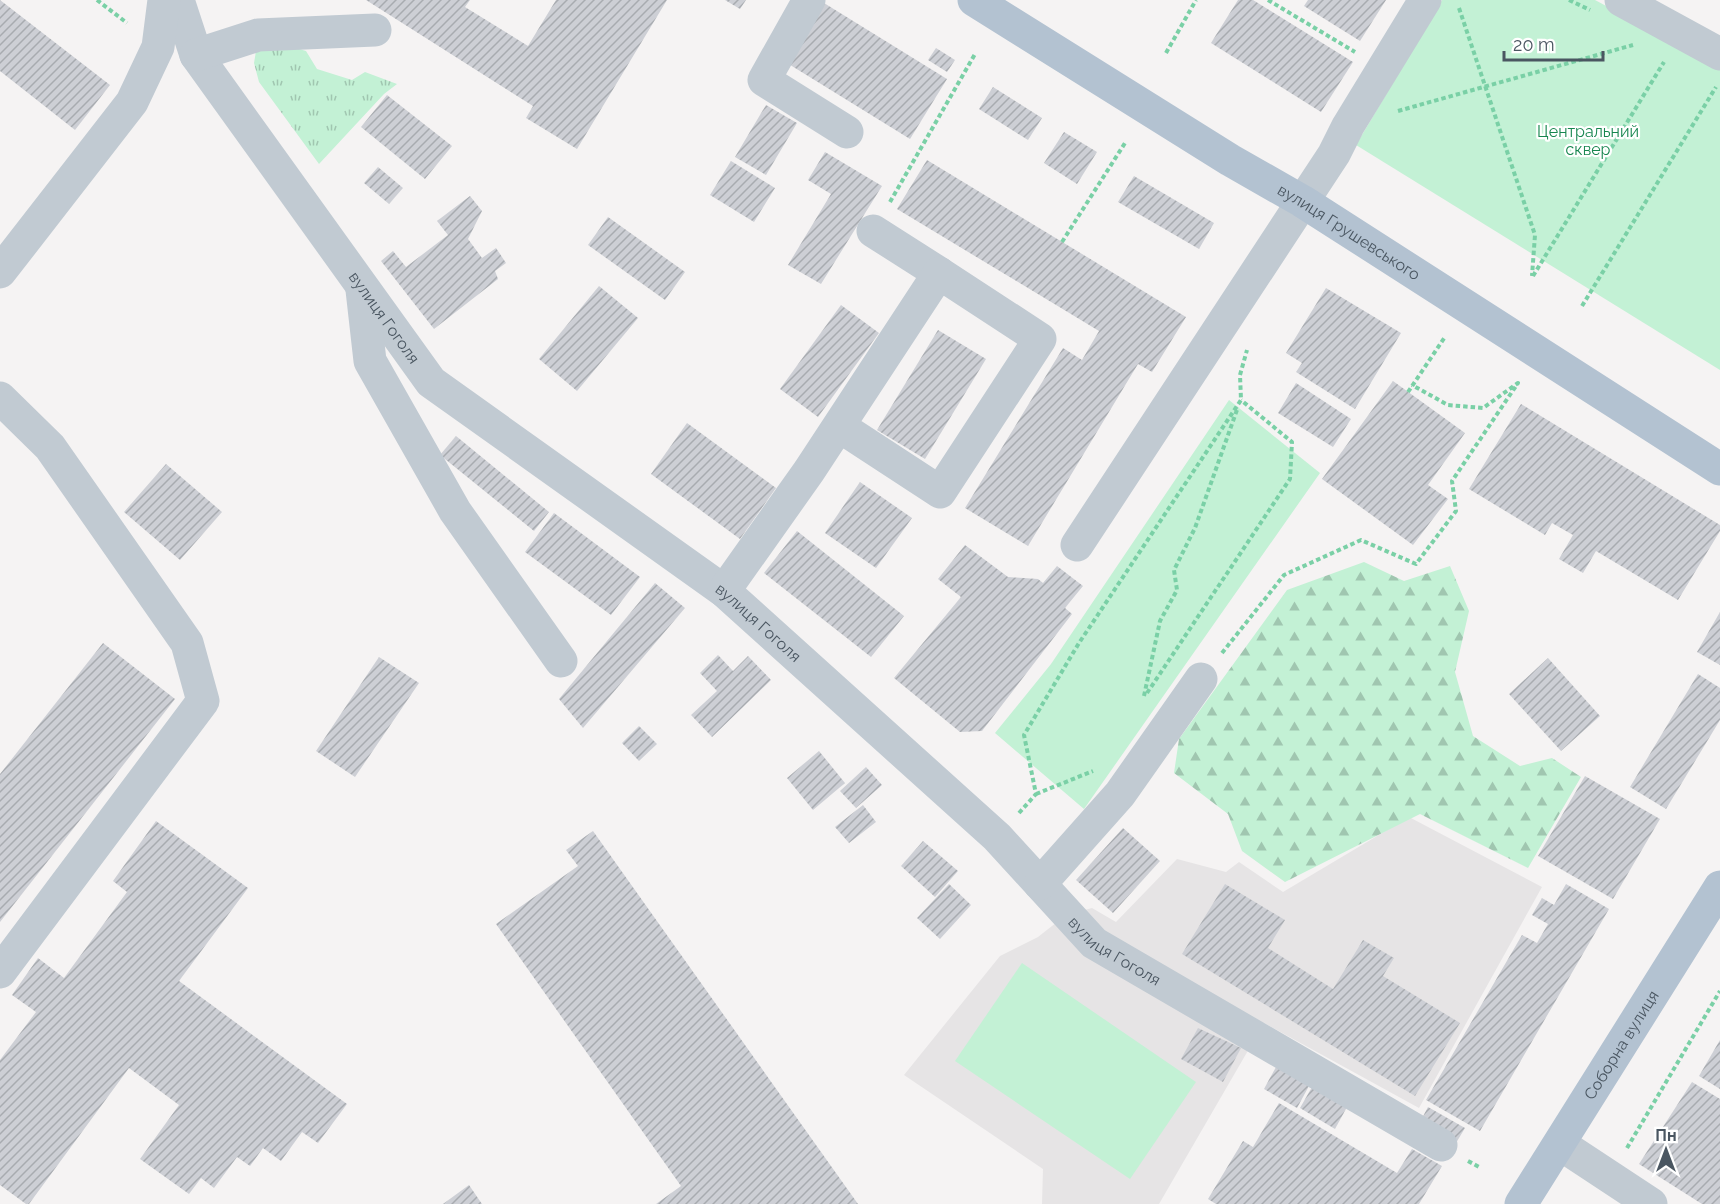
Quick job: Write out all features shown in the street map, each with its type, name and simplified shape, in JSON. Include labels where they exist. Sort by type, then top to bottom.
[{"type":"main road","name":"вулиця Грушевського","points":[[974,0],[1230,160],[1302,201],[1720,469]]},
{"type":"main road","name":"Соборна вулиця","points":[[1521,1204],[1720,887]]},
{"type":"street","points":[[0,272],[132,102],[158,47],[164,0]]},
{"type":"street","name":"вулиця Гоголя","points":[[178,0],[196,55],[431,382],[724,591],[997,837],[1094,943],[1441,1145]]},
{"type":"street","points":[[809,0],[764,80],[847,132]]},
{"type":"street","points":[[1077,545],[1334,153],[1425,0]]},
{"type":"street","points":[[1621,0],[1667,10],[1679,47],[1720,54]]},
{"type":"street","points":[[196,55],[258,35],[375,30]]},
{"type":"street","points":[[839,426],[940,492],[1040,339],[873,231]]},
{"type":"street","points":[[724,591],[839,426],[939,273]]},
{"type":"street","points":[[361,286],[370,361],[455,510],[561,661]]},
{"type":"street","points":[[0,398],[50,447],[187,643],[203,701],[0,972]]},
{"type":"street","points":[[1040,884],[1120,794],[1201,679]]},
{"type":"street","points":[[1560,1144],[1651,1204]]},
{"type":"path","points":[[1166,53],[1196,0]]},
{"type":"path","points":[[1268,0],[1384,69]]},
{"type":"path","points":[[1348,126],[1484,85],[1656,39],[1679,47],[1532,276],[1535,235],[1484,85],[1456,0]]},
{"type":"path","points":[[873,231],[975,54]]},
{"type":"path","points":[[1582,306],[1720,80]]},
{"type":"path","points":[[1062,242],[1125,142]]},
{"type":"path","points":[[1408,392],[1445,337]]},
{"type":"path","points":[[1144,696],[1160,621],[1177,590],[1174,570],[1195,528],[1240,400],[1240,375],[1249,344]]},
{"type":"path","points":[[1201,679],[1284,575],[1361,540],[1416,564],[1456,510],[1452,481],[1518,383],[1483,408],[1448,405],[1412,385]]},
{"type":"path","points":[[1138,706],[1290,479],[1293,442],[1240,400]]},
{"type":"path","points":[[1036,794],[1024,735],[1079,643],[1240,400]]},
{"type":"path","points":[[997,837],[1036,794],[1094,771]]},
{"type":"path","points":[[1610,1176],[1720,991]]},
{"type":"shaded area","points":[[1409,817],[1542,887],[1419,1108],[1264,1023],[1159,1204],[1042,1204],[1043,1169],[904,1075],[1000,956],[1038,937],[1066,915],[1092,908],[1116,922],[1177,859],[1226,872],[1239,862],[1283,892]]},
{"type":"green space","name":"Центральний сквер","points":[[1442,0],[1595,0],[1720,67],[1720,370],[1356,145]]},
{"type":"green space","points":[[269,40],[306,51],[317,69],[352,80],[365,72],[397,84],[384,94],[319,164],[259,82],[254,63],[257,45]]},
{"type":"green space","points":[[1229,400],[1320,473],[1084,809],[995,733],[1051,664]]},
{"type":"green space","points":[[1364,562],[1404,581],[1450,566],[1469,611],[1455,672],[1473,736],[1520,766],[1552,758],[1581,777],[1528,868],[1420,814],[1285,882],[1242,851],[1228,814],[1174,773],[1179,739],[1287,590]]},
{"type":"green space","points":[[1022,963],[1196,1082],[1130,1179],[955,1061]]},
{"type":"building","points":[[0,0],[110,85],[75,130],[0,71]]},
{"type":"building","points":[[366,0],[470,0],[465,7],[528,46],[556,0],[667,0],[577,149],[526,118],[533,106]]},
{"type":"building","points":[[725,0],[746,0],[740,9]]},
{"type":"building","points":[[1238,0],[1253,0],[1353,62],[1321,112],[1211,43]]},
{"type":"building","points":[[1308,0],[1386,0],[1360,41],[1304,6]]},
{"type":"building","points":[[824,3],[947,79],[910,139],[787,63]]},
{"type":"building","points":[[936,48],[955,60],[947,72],[928,60]]},
{"type":"building","points":[[993,87],[1042,118],[1028,140],[979,109]]},
{"type":"building","points":[[387,95],[452,146],[425,179],[361,127]]},
{"type":"building","points":[[766,105],[797,123],[766,175],[735,157]]},
{"type":"building","points":[[1064,132],[1097,152],[1077,184],[1044,163]]},
{"type":"building","points":[[825,152],[882,186],[821,284],[788,265],[831,194],[808,180]]},
{"type":"building","points":[[927,160],[1186,317],[1152,372],[1138,364],[1028,546],[965,508],[1063,348],[1082,360],[1099,331],[897,209]]},
{"type":"building","points":[[731,161],[775,188],[754,222],[710,195]]},
{"type":"building","points":[[378,167],[403,188],[389,204],[364,183]]},
{"type":"building","points":[[1134,176],[1214,223],[1199,249],[1118,202]]},
{"type":"building","points":[[470,196],[482,211],[468,239],[482,258],[496,248],[506,263],[495,271],[498,279],[434,329],[381,261],[393,251],[406,267],[448,235],[437,221]]},
{"type":"building","points":[[608,217],[685,272],[665,300],[588,245]]},
{"type":"building","points":[[599,286],[638,318],[577,391],[539,359]]},
{"type":"building","points":[[1326,288],[1401,333],[1355,409],[1296,372],[1302,363],[1286,353]]},
{"type":"building","points":[[841,305],[879,333],[818,417],[780,389]]},
{"type":"building","points":[[938,330],[986,359],[925,459],[877,430]]},
{"type":"building","points":[[1393,381],[1465,433],[1428,485],[1448,499],[1413,545],[1322,479]]},
{"type":"building","points":[[1296,383],[1351,419],[1333,447],[1278,413]]},
{"type":"building","points":[[1521,404],[1720,525],[1720,531],[1678,600],[1596,551],[1583,573],[1559,559],[1573,535],[1552,523],[1545,535],[1469,489]]},
{"type":"building","points":[[687,423],[776,488],[740,539],[651,474]]},
{"type":"building","points":[[456,436],[549,512],[534,531],[440,455]]},
{"type":"building","points":[[166,464],[222,512],[180,560],[124,512]]},
{"type":"building","points":[[860,482],[912,518],[876,568],[825,533]]},
{"type":"building","points":[[554,513],[640,577],[611,615],[525,552]]},
{"type":"building","points":[[797,531],[904,616],[871,657],[764,573]]},
{"type":"building","points":[[965,545],[1008,577],[1038,579],[1043,583],[1057,566],[1083,586],[1065,608],[1072,614],[982,731],[960,732],[894,678],[961,597],[938,579]]},
{"type":"building","points":[[655,583],[685,608],[583,728],[559,699]]},
{"type":"building","points":[[1720,612],[1720,665],[1697,652]]},
{"type":"building","points":[[103,643],[175,699],[0,922],[0,774]]},
{"type":"building","points":[[718,655],[733,671],[748,656],[771,680],[712,737],[691,715],[717,691],[700,673]]},
{"type":"building","points":[[379,657],[419,683],[355,777],[316,751]]},
{"type":"building","points":[[1548,658],[1600,716],[1561,751],[1509,694]]},
{"type":"building","points":[[1698,674],[1720,688],[1720,720],[1666,809],[1630,787]]},
{"type":"building","points":[[639,726],[657,744],[639,761],[622,743]]},
{"type":"building","points":[[819,751],[845,783],[813,810],[787,778]]},
{"type":"building","points":[[866,767],[882,785],[856,808],[840,791]]},
{"type":"building","points":[[1585,776],[1660,819],[1613,899],[1538,856]]},
{"type":"building","points":[[863,805],[876,822],[849,843],[835,827]]},
{"type":"building","points":[[156,821],[248,888],[179,981],[347,1104],[318,1143],[302,1132],[281,1161],[263,1148],[250,1166],[237,1157],[214,1188],[201,1178],[189,1194],[140,1159],[179,1105],[129,1068],[29,1204],[26,1204],[0,1185],[0,1060],[36,1012],[12,995],[38,958],[64,978],[127,892],[113,881]]},
{"type":"building","points":[[1123,828],[1160,861],[1113,913],[1076,880]]},
{"type":"building","points":[[593,831],[858,1204],[656,1204],[681,1186],[496,924],[578,866],[566,850]]},
{"type":"building","points":[[923,841],[958,871],[935,897],[901,866]]},
{"type":"building","points":[[949,884],[971,905],[940,939],[917,918]]},
{"type":"building","points":[[1225,884],[1285,920],[1268,948],[1333,989],[1363,940],[1394,958],[1383,976],[1460,1023],[1415,1096],[1182,954]]},
{"type":"building","points":[[1566,884],[1609,909],[1480,1131],[1426,1100],[1522,935],[1537,943],[1548,924],[1532,915],[1542,898],[1554,905]]},
{"type":"building","points":[[1198,1028],[1241,1048],[1223,1082],[1181,1059]]},
{"type":"building","points":[[1720,1040],[1720,1089],[1699,1076]]},
{"type":"building","points":[[1276,1067],[1309,1086],[1297,1108],[1264,1089]]},
{"type":"building","points":[[1692,1082],[1720,1099],[1720,1204],[1702,1204],[1639,1164]]},
{"type":"building","points":[[1312,1087],[1347,1107],[1335,1129],[1300,1108]]},
{"type":"building","points":[[1279,1103],[1397,1173],[1412,1149],[1442,1166],[1419,1204],[1216,1204],[1208,1199],[1243,1141],[1253,1147]]},
{"type":"building","points":[[1428,1107],[1465,1128],[1456,1143],[1420,1122]]},
{"type":"building","points":[[469,1185],[482,1204],[443,1204]]}]
